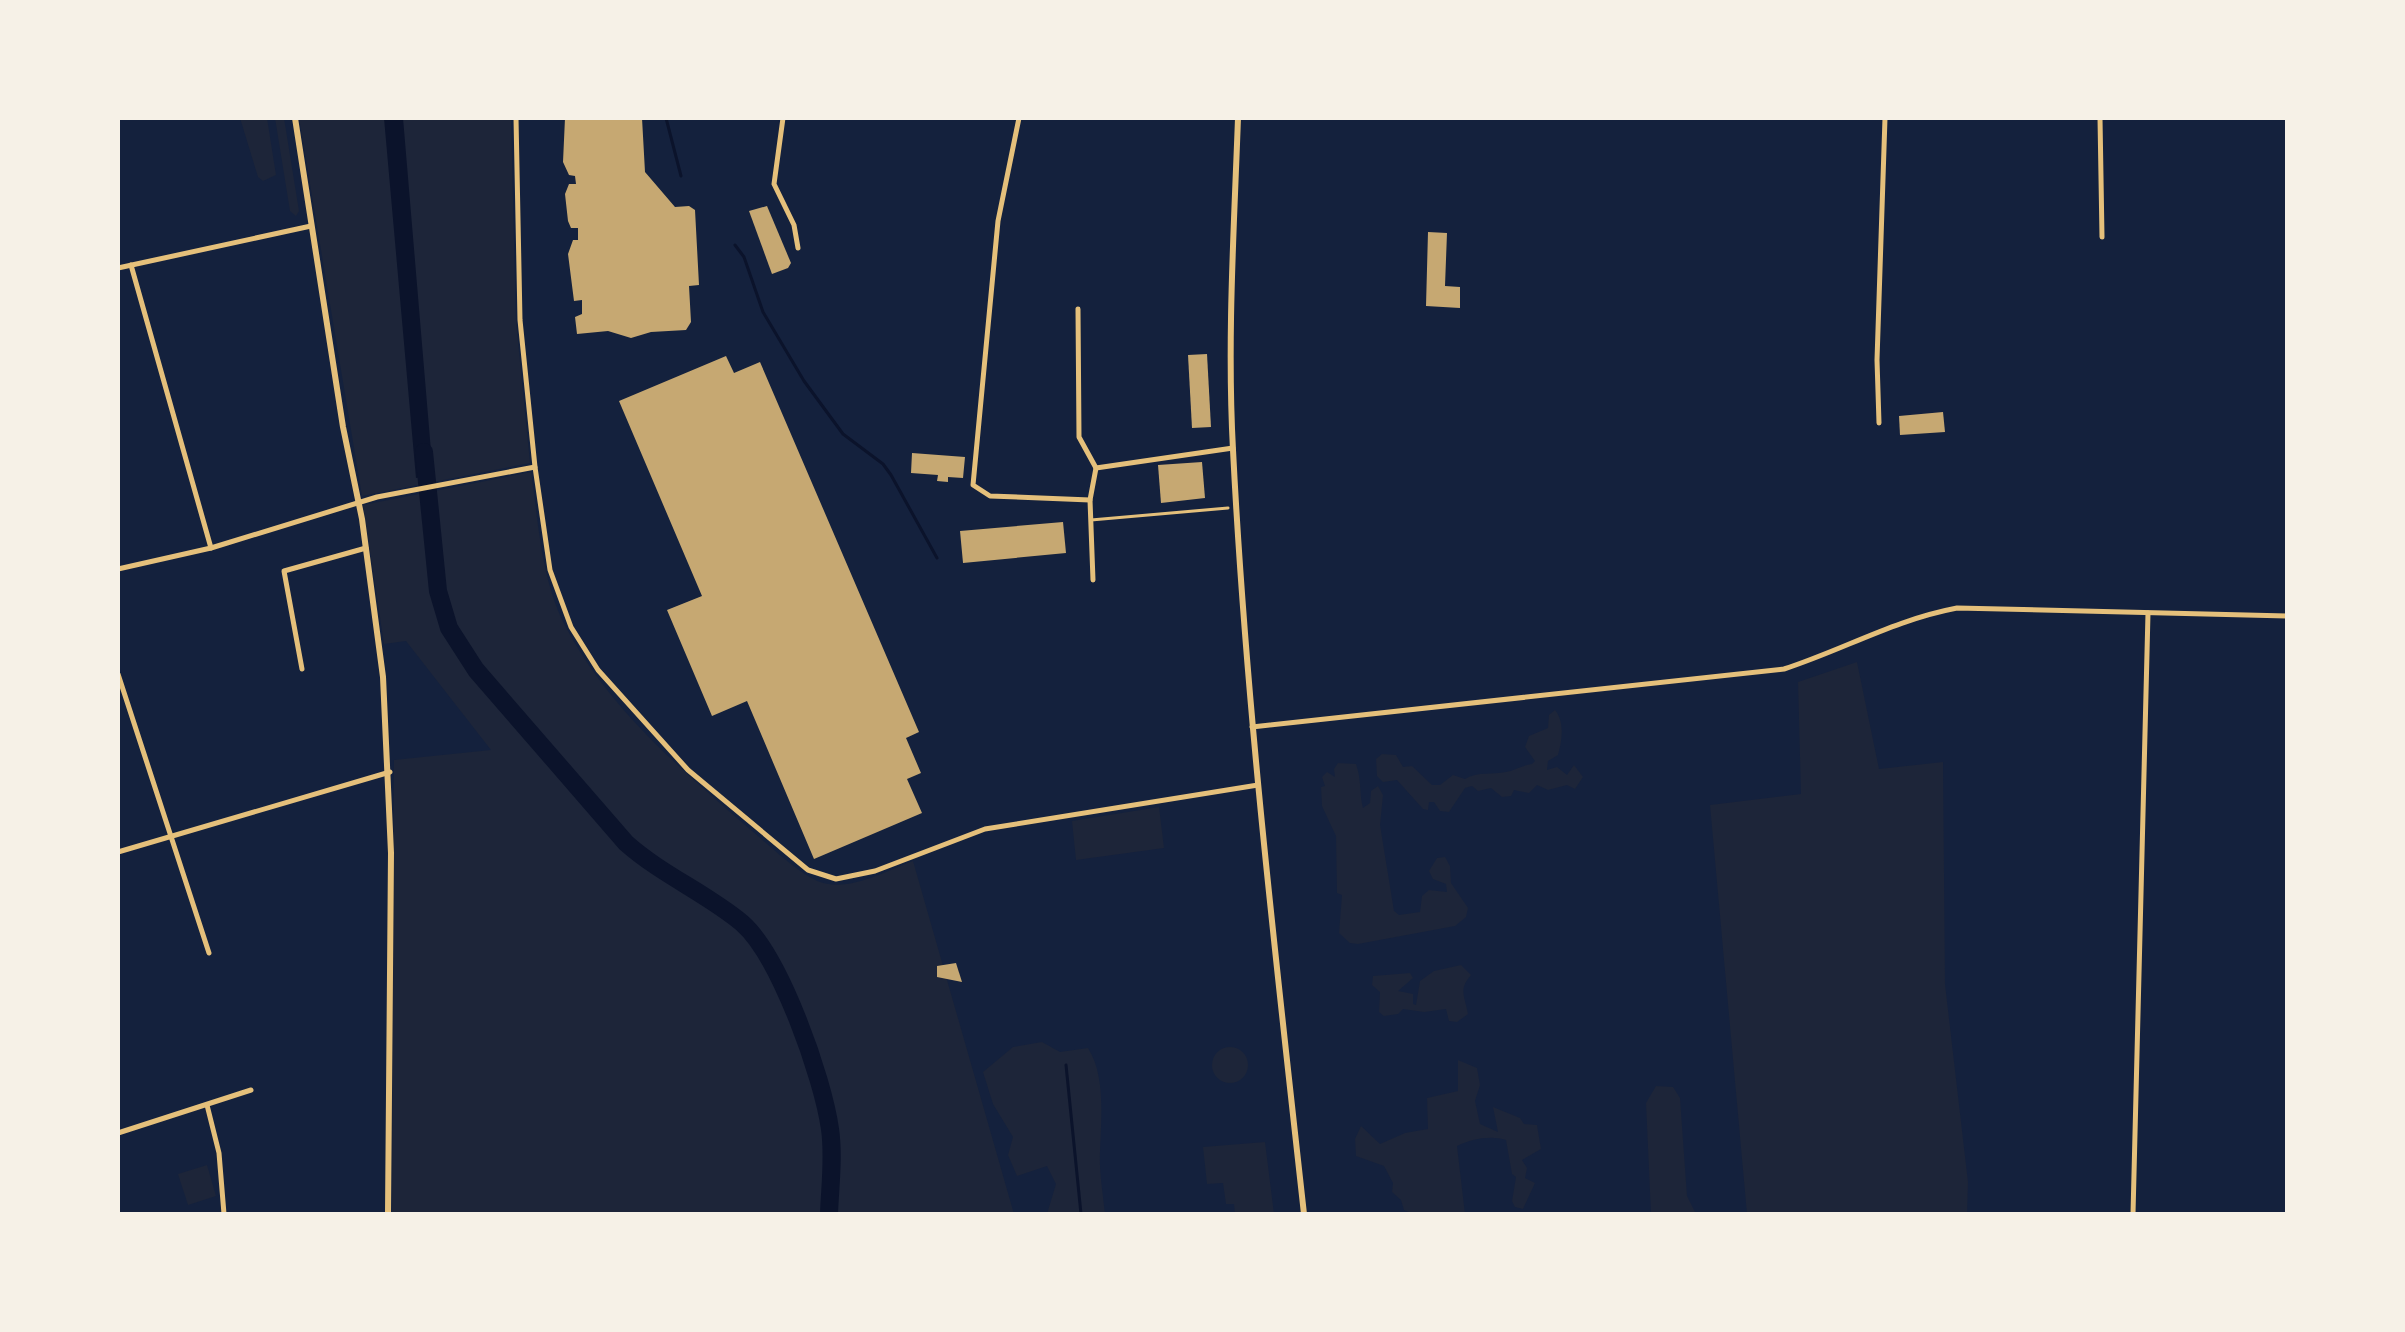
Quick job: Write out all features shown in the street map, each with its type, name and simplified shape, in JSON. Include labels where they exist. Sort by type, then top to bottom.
[{"type":"street","points":[[295,118],[366,548],[383,677],[390,772],[388,1214]]},
{"type":"street","points":[[516,118],[520,320],[535,467],[550,570],[571,627],[598,670],[688,770],[774,844],[820,877],[859,876],[985,829],[1258,785]]},
{"type":"street","points":[[783,118],[774,184],[794,225],[798,248]]},
{"type":"street","points":[[1019,118],[998,221],[973,485],[982,492],[1002,497],[1090,500]]},
{"type":"street","points":[[1238,118],[1231,304],[1233,448],[1252,727],[1304,1214]]},
{"type":"street","points":[[1879,423],[1877,360],[1885,118]]},
{"type":"street","points":[[2100,118],[2102,237]]},
{"type":"street","points":[[118,268],[311,226]]},
{"type":"street","points":[[131,265],[211,548]]},
{"type":"street","points":[[1078,309],[1079,437],[1096,468],[1090,500],[1093,580]]},
{"type":"street","points":[[1096,468],[1233,448]]},
{"type":"street","points":[[118,569],[211,548],[358,502],[535,467]]},
{"type":"street","points":[[1091,520],[1228,508]]},
{"type":"street","points":[[302,669],[284,571],[366,548]]},
{"type":"street","points":[[1252,727],[1784,669],[1830,654],[1913,616],[1957,608],[2287,616]]},
{"type":"street","points":[[2133,1214],[2148,613]]},
{"type":"street","points":[[118,674],[209,953]]},
{"type":"street","points":[[118,852],[390,772]]},
{"type":"street","points":[[118,1133],[251,1090]]},
{"type":"street","points":[[207,1105],[219,1153],[224,1214]]},
{"type":"shaded area","points":[[240,118],[267,118],[276,175],[263,181],[258,177]]},
{"type":"shaded area","points":[[275,118],[284,118],[299,211],[296,216],[290,211]]},
{"type":"shaded area","points":[[299,118],[511,118],[516,321],[530,463],[362,496]]},
{"type":"shaded area","points":[[384,118],[403,118],[433,475],[416,478]]},
{"type":"shaded area","points":[[531,472],[542,553],[559,613],[585,660],[605,688],[651,739],[752,831],[794,866],[820,882],[855,882],[913,861],[1014,1214],[392,1214],[394,760],[491,750],[406,641],[384,644],[363,505]]},
{"type":"shaded area","points":[[1857,662],[1879,769],[1943,762],[1945,984],[1968,1182],[1967,1214],[1747,1214],[1710,805],[1801,794],[1798,682]]},
{"type":"shaded area","points":[[1555,710],[1560,720],[1561,738],[1558,755],[1548,761],[1547,770],[1557,767],[1567,775],[1574,765],[1583,777],[1575,789],[1567,785],[1548,790],[1537,785],[1529,793],[1514,790],[1511,796],[1502,797],[1491,788],[1478,791],[1472,786],[1465,788],[1449,812],[1440,811],[1434,802],[1429,802],[1428,810],[1423,809],[1397,780],[1383,782],[1377,776],[1376,759],[1382,754],[1396,755],[1403,767],[1412,766],[1432,785],[1440,785],[1453,775],[1465,779],[1532,764],[1535,761],[1525,747],[1529,736],[1548,728],[1549,715]]},
{"type":"shaded area","points":[[1338,763],[1356,764],[1363,808],[1370,803],[1371,791],[1378,786],[1383,795],[1380,825],[1394,911],[1399,915],[1420,912],[1422,896],[1429,890],[1447,892],[1446,884],[1433,879],[1429,871],[1437,858],[1445,857],[1450,866],[1451,883],[1468,908],[1466,917],[1455,926],[1358,944],[1350,943],[1339,933],[1342,895],[1337,893],[1336,836],[1322,806],[1321,787],[1325,786],[1322,777],[1327,772],[1335,777],[1334,769]]},
{"type":"shaded area","points":[[1159,807],[1164,848],[1076,860],[1072,821]]},
{"type":"shaded area","points":[[1461,965],[1471,975],[1464,989],[1468,1014],[1457,1022],[1449,1021],[1446,1009],[1424,1012],[1403,1009],[1398,1014],[1384,1016],[1379,1012],[1380,992],[1372,985],[1373,976],[1410,973],[1413,978],[1398,991],[1413,994],[1413,1004],[1416,1005],[1420,981],[1434,971]]},
{"type":"shaded area","points":[[1042,1042],[1060,1052],[1088,1048],[1094,1059],[1101,1098],[1100,1167],[1105,1214],[1047,1214],[1056,1184],[1047,1166],[1017,1176],[1008,1155],[1013,1137],[993,1104],[983,1072],[1013,1047]]},
{"type":"shaded area","points":[[1230,1047],[1242,1053],[1248,1065],[1242,1077],[1230,1083],[1218,1077],[1212,1065],[1218,1053]]},
{"type":"shaded area","points":[[1458,1060],[1477,1068],[1480,1085],[1475,1101],[1480,1124],[1498,1132],[1493,1107],[1520,1118],[1524,1124],[1537,1125],[1541,1149],[1522,1160],[1527,1168],[1525,1178],[1535,1183],[1523,1209],[1515,1207],[1512,1201],[1516,1177],[1512,1174],[1506,1140],[1481,1138],[1457,1146],[1465,1214],[1413,1214],[1404,1210],[1401,1200],[1392,1192],[1393,1183],[1384,1166],[1356,1156],[1355,1139],[1361,1126],[1380,1144],[1405,1133],[1428,1129],[1427,1098],[1458,1091]]},
{"type":"shaded area","points":[[1656,1086],[1673,1087],[1680,1098],[1687,1196],[1696,1214],[1651,1214],[1646,1103]]},
{"type":"shaded area","points":[[1265,1142],[1274,1214],[1235,1214],[1234,1204],[1226,1204],[1223,1183],[1207,1184],[1203,1147]]},
{"type":"shaded area","points":[[207,1165],[216,1196],[188,1205],[178,1174]]},
{"type":"building","points":[[565,118],[642,118],[645,172],[675,207],[689,206],[695,210],[699,285],[689,286],[691,322],[686,330],[651,332],[631,338],[608,331],[577,334],[575,317],[582,314],[582,300],[574,301],[568,254],[573,240],[578,240],[578,228],[571,228],[568,221],[565,194],[569,184],[576,184],[575,176],[569,175],[563,162]]},
{"type":"building","points":[[767,206],[791,263],[788,268],[772,274],[749,211]]},
{"type":"building","points":[[1428,232],[1447,233],[1445,286],[1460,287],[1460,308],[1426,306]]},
{"type":"building","points":[[1207,354],[1211,427],[1192,428],[1188,355]]},
{"type":"building","points":[[726,356],[734,373],[760,362],[919,732],[906,738],[921,773],[907,779],[922,813],[814,859],[747,701],[712,716],[667,610],[702,596],[619,401]]},
{"type":"building","points":[[1943,412],[1945,432],[1900,435],[1899,416]]},
{"type":"building","points":[[912,453],[965,457],[963,478],[948,477],[948,482],[937,481],[938,475],[911,473]]},
{"type":"building","points":[[1202,462],[1205,498],[1161,503],[1158,465]]},
{"type":"building","points":[[1063,522],[1066,553],[963,563],[960,531]]},
{"type":"building","points":[[956,963],[962,982],[937,977],[937,966]]},
{"type":"waterway","points":[[666,118],[681,176]]},
{"type":"waterway","points":[[735,245],[744,257],[763,312],[804,381],[843,434],[883,464],[937,558]]},
{"type":"waterway","points":[[424,452],[438,591],[449,628],[476,670],[626,843],[742,923],[771,962],[798,1019],[826,1107],[832,1150],[829,1214]]},
{"type":"waterway","points":[[1066,1065],[1081,1214]]}]
